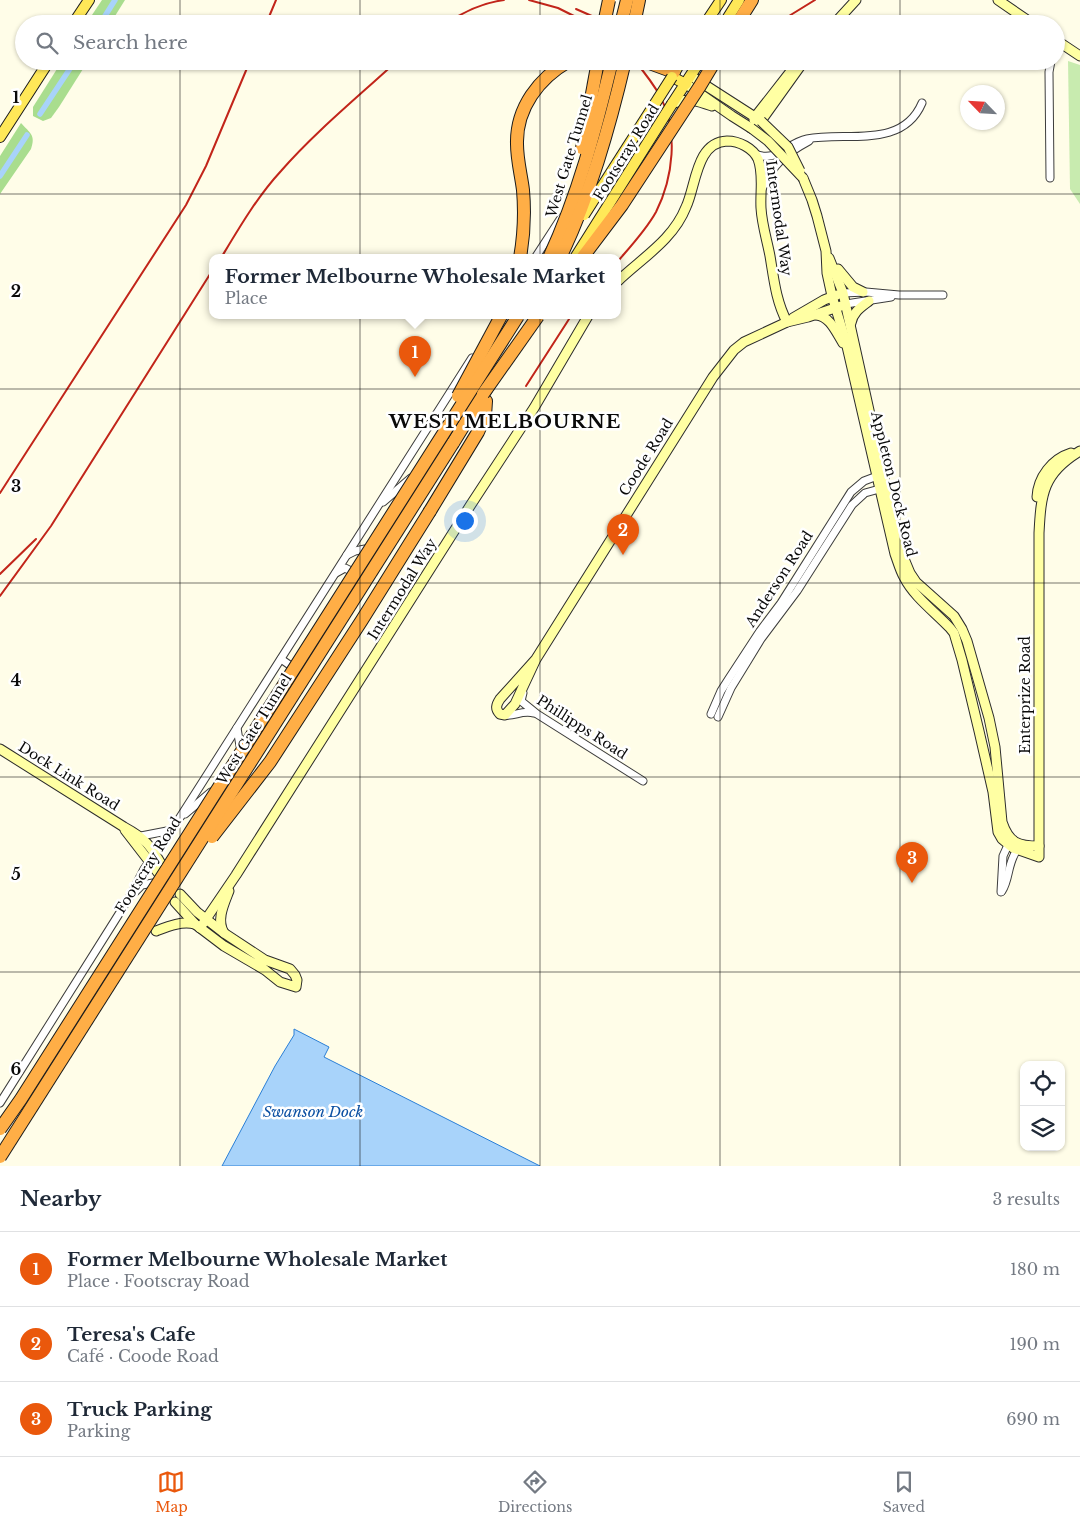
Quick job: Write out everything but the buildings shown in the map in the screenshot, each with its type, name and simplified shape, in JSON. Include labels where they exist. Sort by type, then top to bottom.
[{"type":"highway","points":[[606,15],[609,0]]},
{"type":"highway","points":[[624,15],[627,0]]},
{"type":"highway","points":[[636,15],[639,0]]},
{"type":"highway","points":[[743,15],[752,0]]},
{"type":"highway","points":[[520,254],[524,222],[523,190],[517,149],[518,130],[520,120],[529,100],[540,84],[555,70]]},
{"type":"highway","points":[[569,209],[596,70]]},
{"type":"highway","name":"West Gate Tunnel","points":[[551,254],[560,234],[596,129],[610,70]]},
{"type":"highway","name":"West Gate Tunnel","points":[[562,254],[597,167],[623,70]]},
{"type":"highway","points":[[663,70],[673,75]]},
{"type":"highway","points":[[585,254],[622,204],[710,70]]},
{"type":"highway","points":[[414,476],[498,319]]},
{"type":"highway","name":"West Gate Tunnel","points":[[0,1129],[152,895],[414,476],[516,319]]},
{"type":"highway","name":"West Gate Tunnel","points":[[0,1157],[485,397],[529,319]]},
{"type":"highway","points":[[177,880],[270,762],[362,620],[478,432],[485,416],[485,397],[536,319]]},
{"type":"main road","points":[[79,15],[89,0]]},
{"type":"main road","points":[[711,15],[721,0]]},
{"type":"main road","points":[[730,15],[739,0]]},
{"type":"main road","points":[[0,137],[43,70]]},
{"type":"main road","name":"Footscray Road","points":[[584,214],[676,70]]},
{"type":"main road","name":"Footscray Road","points":[[578,254],[694,70]]},
{"type":"main road","name":"Appleton Dock Road","points":[[673,75],[688,80]]},
{"type":"main road","name":"Footscray Road","points":[[38,1064],[365,549]]},
{"type":"street","points":[[842,15],[856,0]]},
{"type":"street","points":[[998,0],[1020,15]]},
{"type":"street","points":[[1065,48],[1080,56]]},
{"type":"street","points":[[707,70],[707,81],[714,90]]},
{"type":"street","points":[[758,119],[793,70]]},
{"type":"street","points":[[751,128],[797,70]]},
{"type":"street","points":[[1049,70],[1050,178]]},
{"type":"street","name":"Appleton Dock Road","points":[[688,80],[714,90],[758,119],[788,147],[794,158],[815,207],[826,253],[832,296],[880,476]]},
{"type":"street","name":"Appleton Dock Road","points":[[688,80],[724,111],[768,141],[803,178]]},
{"type":"street","points":[[672,104],[680,100],[690,100],[724,111]]},
{"type":"street","points":[[755,154],[761,157],[772,156],[798,141],[819,137],[866,137],[891,132],[915,115],[922,103]]},
{"type":"street","points":[[761,192],[771,170],[781,160],[802,145],[819,137]]},
{"type":"street","name":"Intermodal Way","points":[[621,278],[666,239],[673,230],[687,206],[701,162],[707,150],[719,143],[734,142],[744,145],[755,154],[760,166],[763,225],[777,297],[788,322]]},
{"type":"street","name":"Footscray Road","points":[[538,254],[578,192]]},
{"type":"street","points":[[826,253],[853,287],[864,292]]},
{"type":"street","name":"Appleton Dock Road","points":[[826,253],[843,293],[851,325],[895,554],[904,577],[916,594],[954,633],[993,792],[998,832],[1008,845]]},
{"type":"street","points":[[799,314],[824,292],[827,288],[828,278]]},
{"type":"street","name":"Coode Road","points":[[788,322],[832,296],[843,293],[943,295]]},
{"type":"street","name":"Coode Road","points":[[536,659],[501,696],[497,703],[497,709],[503,715],[515,704],[536,659],[702,393],[734,350],[744,342],[788,322],[816,315],[846,304],[899,295]]},
{"type":"street","points":[[851,325],[856,311],[869,301]]},
{"type":"street","points":[[816,315],[826,318],[849,355]]},
{"type":"street","name":"Footscray Road","points":[[0,1103],[129,898],[152,857],[179,820],[498,319]]},
{"type":"street","name":"Intermodal Way","points":[[198,926],[206,919],[236,875],[534,408],[586,319]]},
{"type":"street","name":"Enterprize Road","points":[[1017,850],[1039,857],[1040,510],[1049,480],[1058,468],[1079,452]]},
{"type":"street","name":"Footscray Road","points":[[372,515],[382,503],[414,476]]},
{"type":"street","name":"Anderson Road","points":[[880,476],[864,481],[851,492],[781,603],[760,631],[721,691],[714,716],[762,639],[797,591],[852,505],[865,493],[882,488]]},
{"type":"street","name":"Appleton Dock Road","points":[[882,488],[910,573],[925,591],[954,616],[967,641],[989,718],[995,747],[1004,828],[1011,839],[1017,843],[1027,846],[1039,846]]},
{"type":"street","name":"Footscray Road","points":[[345,557],[350,553],[365,549]]},
{"type":"street","points":[[333,577],[342,568],[351,571]]},
{"type":"street","points":[[281,659],[291,666]]},
{"type":"street","name":"Phillipps Road","points":[[536,659],[521,700],[524,704],[643,781]]},
{"type":"street","points":[[977,678],[988,734],[986,743],[982,745]]},
{"type":"street","points":[[503,715],[508,716],[524,712],[537,714]]},
{"type":"street","points":[[238,728],[240,746]]},
{"type":"street","name":"Dock Link Road","points":[[0,749],[141,836],[159,875]]},
{"type":"street","name":"Footscray Road","points":[[179,820],[211,792]]},
{"type":"street","name":"Dock Link Road","points":[[124,827],[152,857]]},
{"type":"street","points":[[141,836],[172,830]]},
{"type":"street","points":[[1008,845],[1017,850],[1010,862],[1007,880],[1001,892],[1003,856],[1008,845]]},
{"type":"street","points":[[129,898],[140,887],[159,875]]},
{"type":"street","name":"Intermodal Way","points":[[224,932],[220,924],[221,914],[236,875]]},
{"type":"street","points":[[177,898],[185,901],[206,919],[265,960],[290,969],[297,980],[296,987],[280,982],[265,970],[224,946],[198,926],[177,898]]},
{"type":"street","points":[[156,931],[184,923],[198,926]]},
{"type":"street","points":[[99,946],[109,952]]},
{"type":"street","points":[[47,1029],[56,1036]]},
{"type":"green space","points":[[102,0],[125,0],[116,15],[92,15]]},
{"type":"green space","points":[[1068,61],[1080,65],[1080,204],[1070,189]]},
{"type":"green space","points":[[56,70],[82,70],[51,118],[43,121],[33,116],[33,107]]},
{"type":"green space","points":[[21,123],[32,137],[31,149],[0,194],[0,156]]},
{"type":"water","name":"Swanson Dock","points":[[294,1029],[329,1047],[324,1057],[540,1166],[222,1166],[275,1066],[294,1035]]},
{"type":"waterway","points":[[106,15],[115,0]]},
{"type":"waterway","points":[[40,114],[69,70]]},
{"type":"waterway","points":[[0,176],[27,135]]},
{"type":"railway","points":[[270,15],[276,0]]},
{"type":"railway","points":[[460,15],[473,8],[504,0]]},
{"type":"railway","points":[[529,0],[558,8],[572,15]]},
{"type":"railway","points":[[791,15],[815,0]]},
{"type":"railway","points":[[576,9],[590,15]]},
{"type":"railway","points":[[0,493],[186,205],[206,166],[246,70]]},
{"type":"railway","points":[[223,254],[256,202],[272,181],[323,128],[387,70]]},
{"type":"railway","points":[[621,257],[656,212],[662,199],[670,170],[672,154],[670,124],[666,110],[660,96],[642,70]]},
{"type":"railway","points":[[0,596],[51,526],[209,276]]},
{"type":"railway","points":[[526,386],[569,319]]},
{"type":"railway","points":[[0,574],[36,539]]},
{"type":"place","name":"Former Melbourne Wholesale Market","points":[[415,377]]},
{"type":"place","name":"Teresa's Cafe","points":[[623,555]]},
{"type":"place","name":"Truck Parking","points":[[912,883]]},
{"type":"district","name":"WEST MELBOURNE","points":[[505,421]]}]
